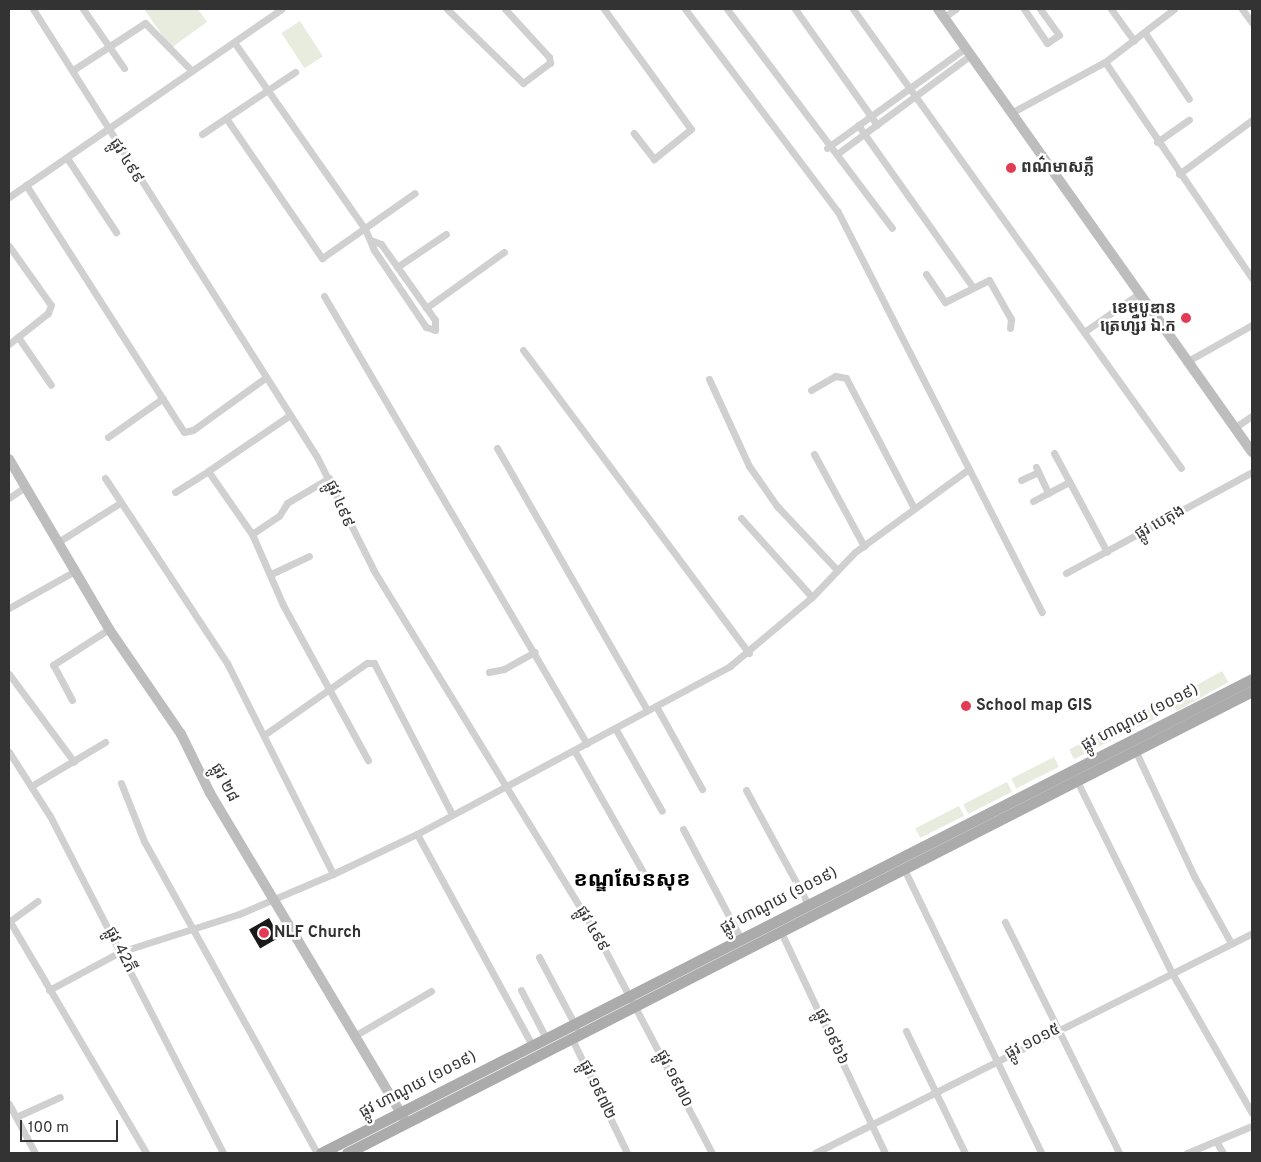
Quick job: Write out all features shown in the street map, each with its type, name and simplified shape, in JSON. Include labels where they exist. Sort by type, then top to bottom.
[{"type":"main road","name":"ផ្លូវ ហាណូយ (១០១៩)","points":[[811,909],[904,868],[1252,679]]},
{"type":"main road","name":"ផ្លូវ ហាណូយ (១០១៩)","points":[[347,1153],[532,1045],[570,1026],[633,1000],[1074,776],[1135,750],[1252,690]]},
{"type":"main road","name":"ផ្លូវ ហាណូយ (១០១៩)","points":[[319,1153],[404,1118],[576,1036],[633,1000],[741,939],[778,926]]},
{"type":"street","name":"ផ្លូវ ៤៩៩","points":[[32,9],[73,70],[106,130],[329,478],[352,534],[633,1000]]},
{"type":"street","points":[[83,9],[124,68]]},
{"type":"street","points":[[9,197],[234,42],[270,12],[282,9]]},
{"type":"street","points":[[447,9],[523,83],[550,63],[549,57],[505,9]]},
{"type":"street","points":[[604,9],[691,129],[654,159],[634,133]]},
{"type":"street","points":[[685,9],[838,212],[1042,612]]},
{"type":"street","points":[[727,9],[827,148],[837,154],[892,228]]},
{"type":"street","points":[[794,9],[877,125]]},
{"type":"street","points":[[853,9],[1180,468]]},
{"type":"street","points":[[956,9],[941,13],[1137,294],[1252,452]]},
{"type":"street","points":[[1024,9],[1048,43],[1059,35],[1040,9]]},
{"type":"street","points":[[1111,9],[1134,41]]},
{"type":"street","points":[[1011,112],[1105,62],[1174,9]]},
{"type":"street","points":[[1242,9],[1252,23]]},
{"type":"street","points":[[73,70],[145,22],[192,71]]},
{"type":"street","points":[[1144,33],[1189,99]]},
{"type":"street","points":[[234,42],[365,229],[373,241],[374,250],[426,328],[435,330],[437,326],[426,308],[381,244],[373,241]]},
{"type":"street","points":[[827,148],[910,88],[968,52]]},
{"type":"street","points":[[837,154],[916,96],[968,52]]},
{"type":"street","points":[[1105,62],[1157,142],[1252,278]]},
{"type":"street","points":[[202,134],[295,72]]},
{"type":"street","points":[[226,118],[322,258],[415,192]]},
{"type":"street","points":[[1157,142],[1189,120]]},
{"type":"street","points":[[1180,174],[1252,120]]},
{"type":"street","points":[[858,125],[972,286]]},
{"type":"street","points":[[67,158],[116,232]]},
{"type":"street","points":[[26,185],[184,432],[193,430],[265,378]]},
{"type":"street","points":[[397,267],[446,234]]},
{"type":"street","points":[[9,246],[51,305],[48,314],[9,344]]},
{"type":"street","points":[[426,308],[504,252]]},
{"type":"street","points":[[926,274],[945,302],[972,286],[989,280],[1011,319],[1010,328]]},
{"type":"street","points":[[1084,332],[1137,294]]},
{"type":"street","points":[[324,296],[535,652],[587,744]]},
{"type":"street","points":[[1186,362],[1252,325]]},
{"type":"street","points":[[18,336],[51,385]]},
{"type":"street","points":[[523,350],[749,653]]},
{"type":"street","points":[[811,390],[835,376],[846,378],[914,508]]},
{"type":"street","points":[[709,379],[749,466],[777,506],[837,570]]},
{"type":"street","points":[[108,437],[163,398]]},
{"type":"street","points":[[175,492],[290,415]]},
{"type":"street","points":[[1234,428],[1252,416]]},
{"type":"street","points":[[497,448],[647,710]]},
{"type":"street","points":[[1054,453],[1107,552]]},
{"type":"street","points":[[814,454],[864,546]]},
{"type":"street","name":"ផ្លូវ ២៨","points":[[9,459],[110,629],[181,734],[274,900],[404,1118]]},
{"type":"street","points":[[49,990],[120,952],[195,930],[274,900],[333,874],[417,834],[656,706],[749,653],[812,597],[837,570],[864,546],[969,470]]},
{"type":"street","points":[[1021,480],[1036,470],[1048,493]]},
{"type":"street","points":[[208,471],[252,534],[270,574],[368,760]]},
{"type":"street","name":"ផ្លូវ បេតុង","points":[[1066,573],[1252,472]]},
{"type":"street","points":[[105,478],[227,663],[333,874]]},
{"type":"street","points":[[252,534],[279,516],[288,503],[329,478]]},
{"type":"street","points":[[1033,501],[1070,482]]},
{"type":"street","points":[[9,498],[25,487]]},
{"type":"street","points":[[58,542],[120,503]]},
{"type":"street","points":[[741,518],[812,597]]},
{"type":"street","points":[[270,574],[309,556]]},
{"type":"street","points":[[9,608],[75,571]]},
{"type":"street","points":[[72,700],[53,665],[110,629]]},
{"type":"street","points":[[490,672],[504,669],[535,652]]},
{"type":"street","points":[[264,735],[367,663],[374,663],[452,814]]},
{"type":"street","points":[[9,674],[74,762]]},
{"type":"street","points":[[656,706],[702,789]]},
{"type":"street","points":[[615,728],[662,810]]},
{"type":"street","points":[[33,785],[106,742]]},
{"type":"street","points":[[574,750],[648,881]]},
{"type":"street","points":[[1135,750],[1194,876],[1231,943]]},
{"type":"street","name":"ផ្លូវ 42ភី","points":[[9,752],[33,785],[223,1153]]},
{"type":"street","points":[[1074,776],[1172,973],[1252,1113]]},
{"type":"street","points":[[121,783],[139,831],[319,1153]]},
{"type":"street","points":[[746,790],[811,909]]},
{"type":"street","points":[[683,829],[741,939]]},
{"type":"street","points":[[417,834],[532,1045]]},
{"type":"street","points":[[904,868],[998,1060],[1041,1153]]},
{"type":"street","points":[[38,901],[9,920],[146,1153]]},
{"type":"street","points":[[1005,922],[1119,1153]]},
{"type":"street","name":"ផ្លូវ ១៩៦៦","points":[[778,926],[885,1153]]},
{"type":"street","name":"ផ្លូវ ១០១៥","points":[[814,1153],[1252,933]]},
{"type":"street","name":"ផ្លូវ ១៩៧២","points":[[539,957],[627,1153]]},
{"type":"street","points":[[521,990],[546,1038]]},
{"type":"street","points":[[356,1035],[431,991]]},
{"type":"street","name":"ផ្លូវ ១៩៧០","points":[[633,1000],[712,1153]]},
{"type":"street","points":[[906,1031],[965,1153]]},
{"type":"street","points":[[16,1117],[60,1097]]},
{"type":"street","points":[[9,1104],[34,1153]]},
{"type":"street","points":[[1187,1153],[1252,1126]]},
{"type":"street","points":[[1216,1141],[1223,1153]]},
{"type":"shaded area","points":[[144,9],[198,9],[207,22],[171,48]]},
{"type":"shaded area","points":[[300,21],[323,56],[304,68],[282,33]]},
{"type":"shaded area","points":[[1222,671],[1228,682],[1177,711],[1170,700]]},
{"type":"shaded area","points":[[1150,708],[1155,719],[1127,731],[1123,720]]},
{"type":"shaded area","points":[[1119,724],[1124,734],[1074,759],[1069,749]]},
{"type":"shaded area","points":[[1054,757],[1059,767],[1016,789],[1011,779]]},
{"type":"shaded area","points":[[1007,782],[1012,792],[968,814],[963,804]]},
{"type":"shaded area","points":[[959,806],[964,816],[920,838],[915,828]]},
{"type":"building","name":"NLF Church","points":[[269,918],[280,937],[260,949],[249,930]]},
{"type":"place","name":"ពណ៌មាសភ្លឺ","points":[[1011,168]]},
{"type":"place","name":"ខេមបូឌាន ត្រេហ្សឺរ ឯ.ក","points":[[1186,318]]},
{"type":"place","name":"School map GIS","points":[[966,706]]},
{"type":"place","name":"NLF Church","points":[[264,933]]},
{"type":"district","name":"ខណ្ឌសែនសុខ","points":[[632,881]]}]
